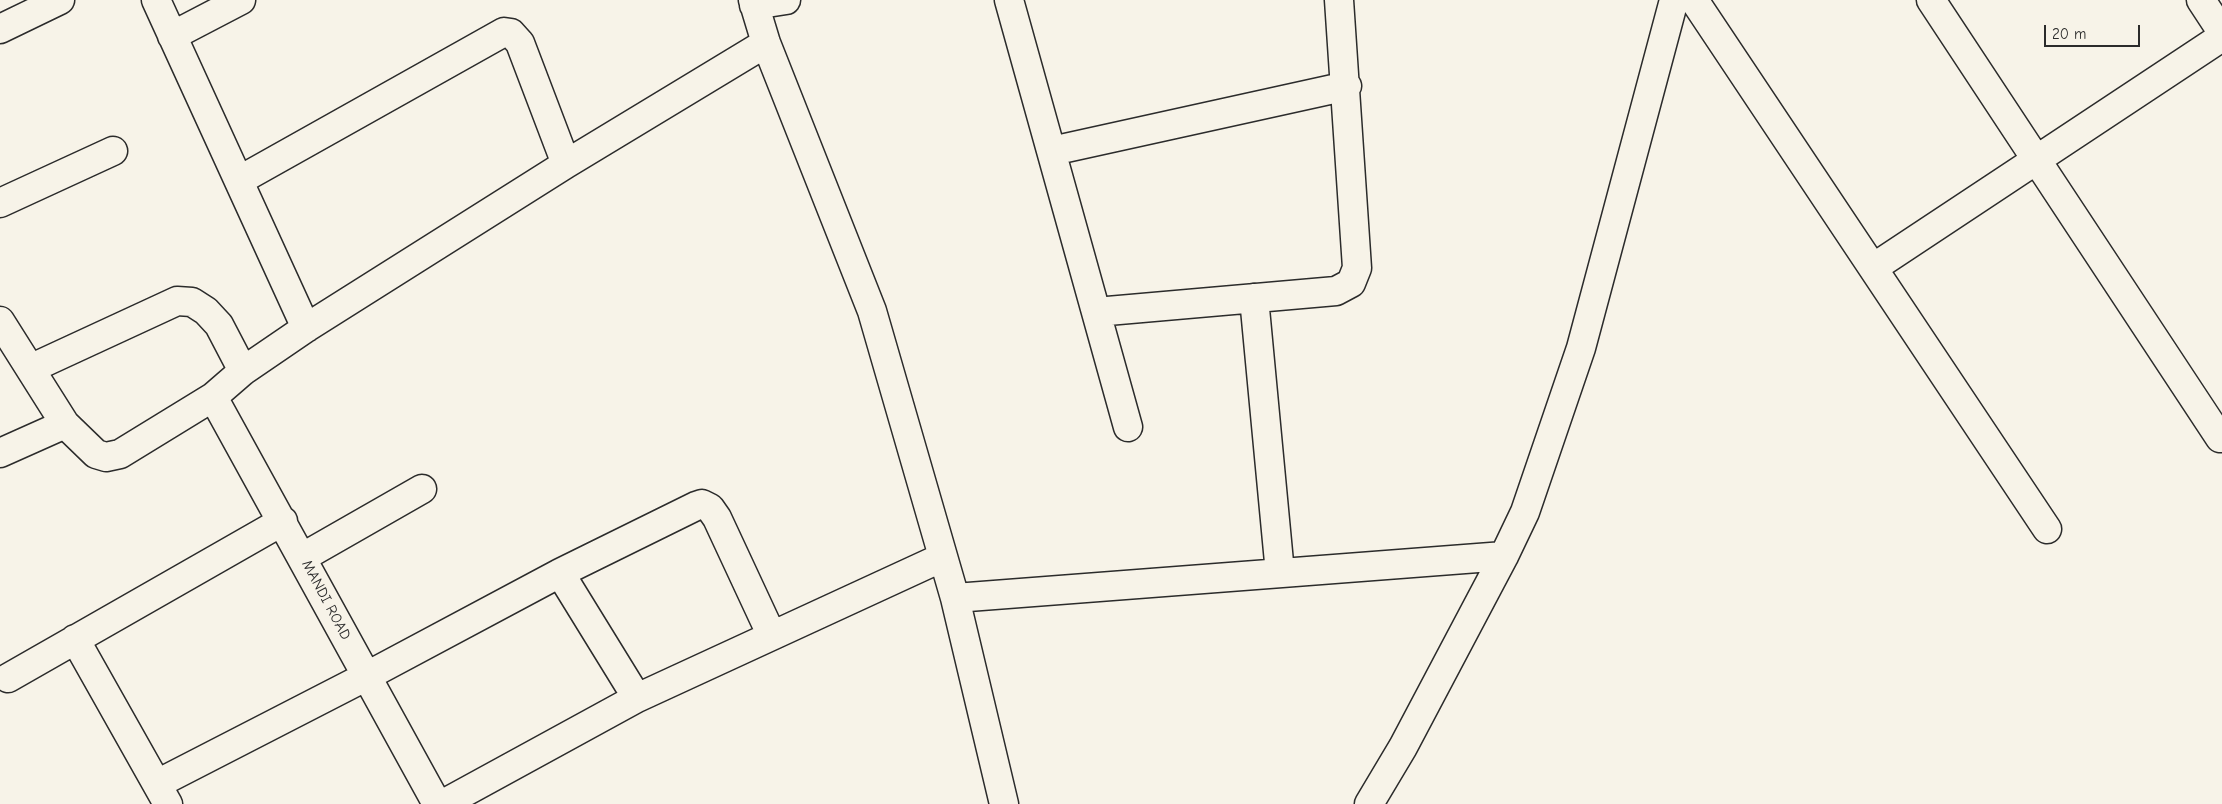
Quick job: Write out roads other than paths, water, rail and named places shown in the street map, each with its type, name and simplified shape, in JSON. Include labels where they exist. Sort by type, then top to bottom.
[{"type":"street","points":[[156,0],[240,180],[306,328]]},
{"type":"street","points":[[172,36],[242,0]]},
{"type":"street","points":[[786,0],[753,2],[766,43],[872,311],[955,598],[1004,804]]},
{"type":"street","points":[[1009,0],[1128,427]]},
{"type":"street","points":[[1096,312],[1336,291],[1351,283],[1358,268],[1347,86],[1339,0]]},
{"type":"street","points":[[1369,804],[1402,747],[1504,556],[1525,512],[1581,348],[1674,0]]},
{"type":"street","points":[[1694,0],[2047,528]]},
{"type":"street","points":[[1931,0],[2220,438]]},
{"type":"street","points":[[2201,0],[2222,32]]},
{"type":"street","points":[[0,29],[42,4]]},
{"type":"street","points":[[240,180],[504,32],[511,33],[520,43],[566,164]]},
{"type":"street","points":[[1873,268],[2222,37]]},
{"type":"street","points":[[1,324],[32,368],[65,424],[96,454],[106,458],[120,454],[213,397],[243,371],[306,328],[566,164],[766,43]]},
{"type":"street","points":[[1052,151],[1347,86]]},
{"type":"street","points":[[0,203],[113,151]]},
{"type":"street","points":[[1254,298],[1280,573]]},
{"type":"street","points":[[32,368],[177,301],[192,302],[206,311],[219,325],[243,371]]},
{"type":"street","name":"MANDI ROAD","points":[[213,397],[303,557],[437,804]]},
{"type":"street","points":[[0,453],[65,424]]},
{"type":"street","points":[[303,557],[422,488]]},
{"type":"street","points":[[75,640],[162,794],[367,676],[560,573],[702,504],[710,508],[717,518],[771,634]]},
{"type":"street","points":[[8,678],[282,521]]},
{"type":"street","points":[[955,598],[1504,556]]},
{"type":"street","points":[[443,804],[637,698],[771,634],[943,557]]},
{"type":"street","points":[[560,573],[637,698]]}]
